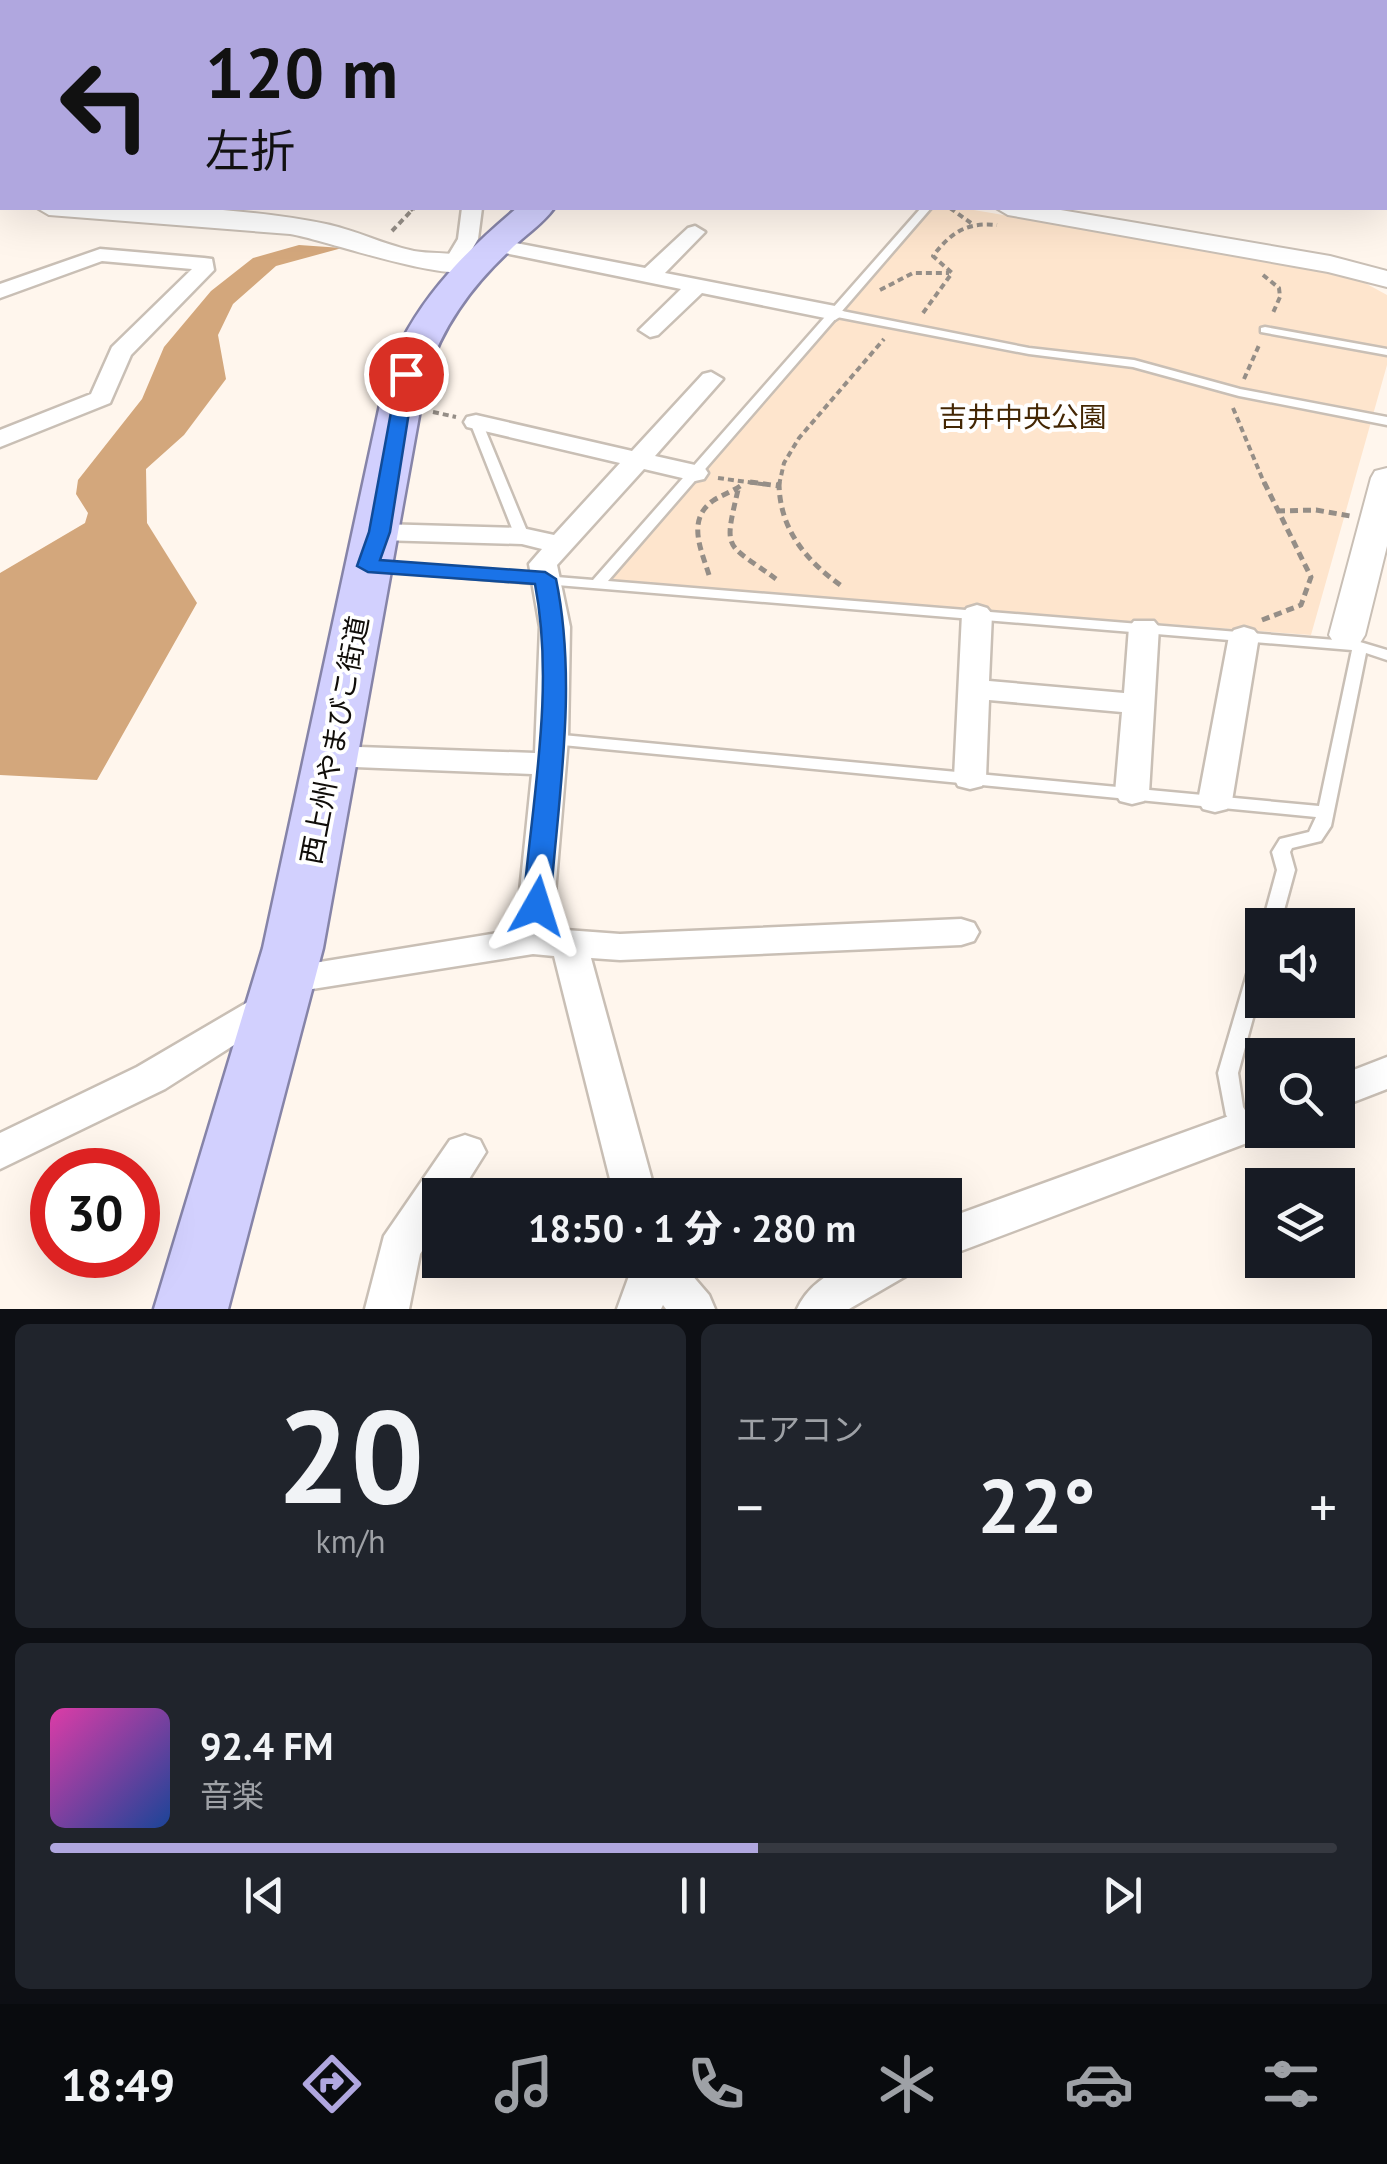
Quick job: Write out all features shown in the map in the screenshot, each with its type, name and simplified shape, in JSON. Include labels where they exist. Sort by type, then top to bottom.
[{"type":"highway","name":"西上州やまびこ街道","points":[[192,1309],[281,990],[374,549],[406,374],[474,244],[533,210]]},
{"type":"street","points":[[76,210],[290,226],[326,232],[409,258],[474,244],[834,313]]},
{"type":"street","points":[[1008,218],[1330,264],[1387,279]]},
{"type":"street","points":[[649,276],[695,232]]},
{"type":"street","points":[[0,291],[100,255],[204,264],[203,270],[120,352],[102,398],[0,439]]},
{"type":"street","points":[[650,330],[698,286]]},
{"type":"street","points":[[629,1178],[551,942],[555,627],[543,564],[711,378]]},
{"type":"street","points":[[476,422],[695,473]]},
{"type":"street","points":[[1354,640],[1387,478]]},
{"type":"street","points":[[374,549],[522,536],[558,544]]},
{"type":"street","points":[[970,778],[977,614]]},
{"type":"street","points":[[1132,794],[1144,627]]},
{"type":"street","points":[[1214,801],[1244,627]]},
{"type":"street","points":[[974,689],[1138,704]]},
{"type":"street","points":[[330,756],[551,752]]},
{"type":"street","points":[[0,1152],[151,1078],[281,990],[551,942],[620,947],[962,932]]},
{"type":"street","points":[[1355,1085],[1387,1073]]},
{"type":"street","points":[[962,1232],[1245,1126]]},
{"type":"street","points":[[387,1309],[399,1248],[466,1152]]},
{"type":"street","points":[[639,1309],[648,1278]]},
{"type":"street","points":[[666,1278],[693,1309]]},
{"type":"street","points":[[819,1309],[835,1293],[863,1278]]},
{"type":"lane","points":[[598,584],[924,210]]},
{"type":"lane","points":[[834,313],[1030,351],[1134,364],[1238,392],[1387,421]]},
{"type":"lane","points":[[1265,330],[1387,352]]},
{"type":"lane","points":[[476,422],[522,536]]},
{"type":"lane","points":[[374,549],[545,579],[598,584],[1144,627],[1244,627],[1354,640],[1387,655]]},
{"type":"lane","points":[[1275,908],[1286,870],[1280,852],[1286,843],[1314,836],[1323,826],[1354,640]]},
{"type":"lane","points":[[551,752],[970,778],[1326,812]]},
{"type":"lane","points":[[1245,1014],[1228,1073],[1233,1109],[1245,1117]]},
{"type":"path","points":[[369,246],[390,233],[412,210]]},
{"type":"path","points":[[953,210],[971,223]]},
{"type":"path","points":[[952,273],[933,256],[949,233],[971,223],[1008,218]]},
{"type":"path","points":[[862,318],[876,294],[892,282],[914,273],[952,273]]},
{"type":"path","points":[[912,328],[952,273]]},
{"type":"path","points":[[1244,627],[1301,605],[1311,577],[1276,511],[1232,411],[1280,297],[1279,288],[1260,274]]},
{"type":"path","points":[[834,589],[850,590],[830,579],[809,558],[779,508],[784,461],[830,399],[840,393],[896,324]]},
{"type":"path","points":[[400,405],[476,422]]},
{"type":"path","points":[[695,473],[743,484],[779,486]]},
{"type":"path","points":[[743,484],[728,519],[732,546],[776,578]]},
{"type":"path","points":[[715,578],[707,575],[695,523],[705,506],[738,490]]},
{"type":"path","points":[[1276,511],[1316,510],[1353,516]]},
{"type":"path","points":[[754,578],[792,582]]},
{"type":"green space","name":"吉井中央公園","points":[[930,210],[974,210],[1283,262],[1356,278],[1387,295],[1387,365],[1311,635],[608,582]]},
{"type":"shaded area","points":[[299,245],[342,248],[276,266],[233,304],[218,335],[226,379],[184,435],[146,469],[147,523],[197,603],[97,780],[0,775],[0,573],[85,523],[88,513],[76,494],[78,480],[142,399],[164,347],[211,291],[253,258]]},
{"type":"route","points":[[406,374],[379,532],[368,566],[545,579],[555,627],[550,764],[537,906]]}]
